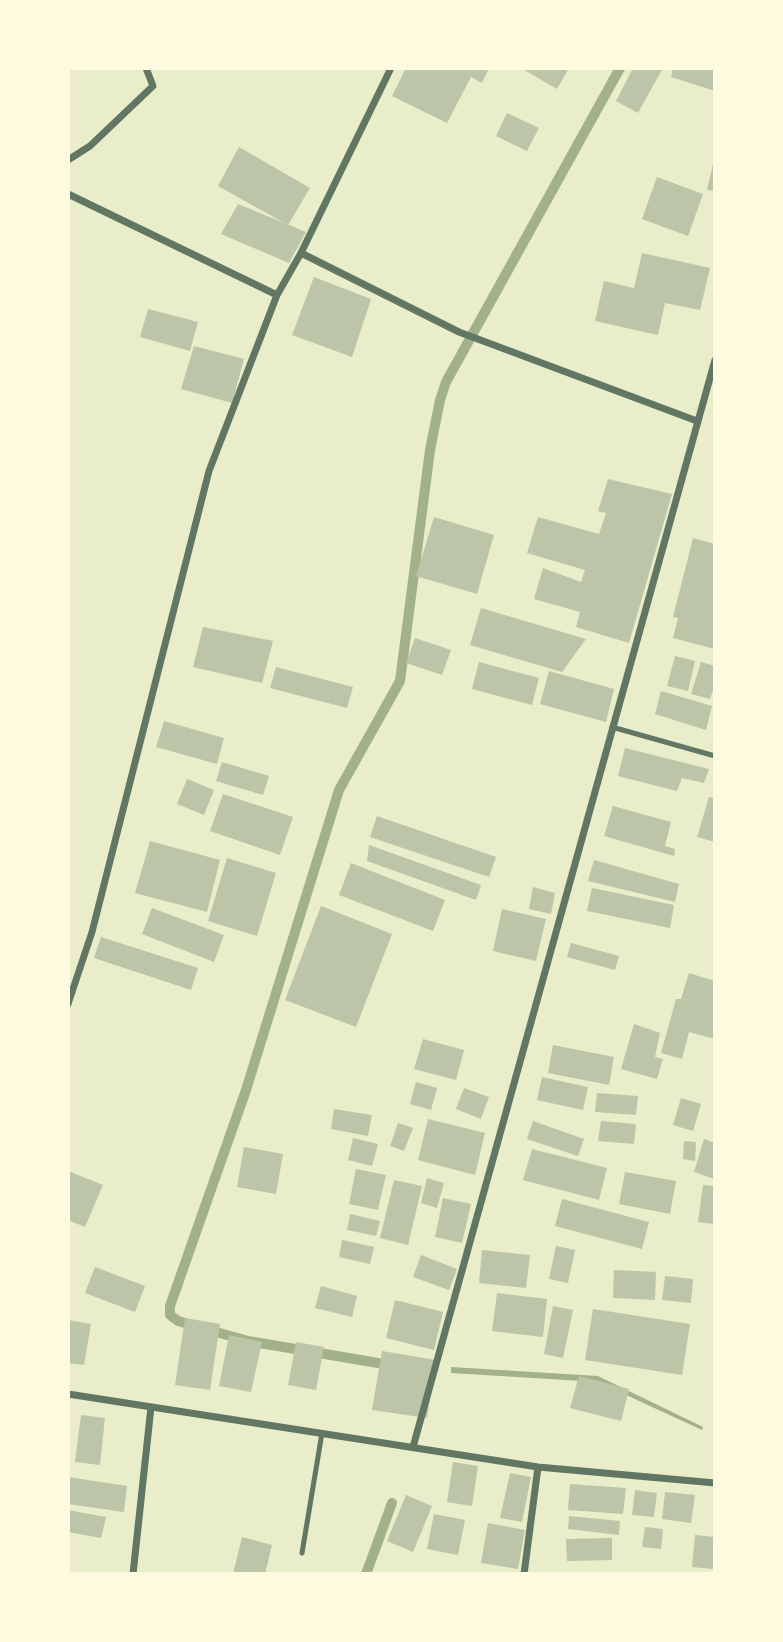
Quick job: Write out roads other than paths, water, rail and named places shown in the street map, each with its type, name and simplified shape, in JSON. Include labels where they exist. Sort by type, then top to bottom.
[{"type":"street","points":[[68,160],[90,146],[153,86],[146,68]]},
{"type":"street","points":[[68,1004],[92,932],[209,471],[277,295],[301,253],[391,68]]},
{"type":"street","points":[[68,194],[277,295]]},
{"type":"street","points":[[301,253],[459,332],[697,421]]},
{"type":"street","points":[[413,1447],[715,360]]},
{"type":"street","points":[[68,1394],[538,1467],[715,1483]]},
{"type":"street","points":[[133,1574],[150,1407]]},
{"type":"street","points":[[524,1574],[538,1467]]},
{"type":"lane","points":[[612,727],[715,756]]},
{"type":"lane","points":[[302,1553],[322,1433]]},
{"type":"waterway","points":[[195,1326],[178,1321],[170,1315],[170,1306],[246,1090],[339,790],[400,681],[430,450],[446,382],[620,68]]},
{"type":"waterway","points":[[209,1330],[248,1341],[390,1365]]},
{"type":"waterway","points":[[366,1574],[392,1503]]}]
